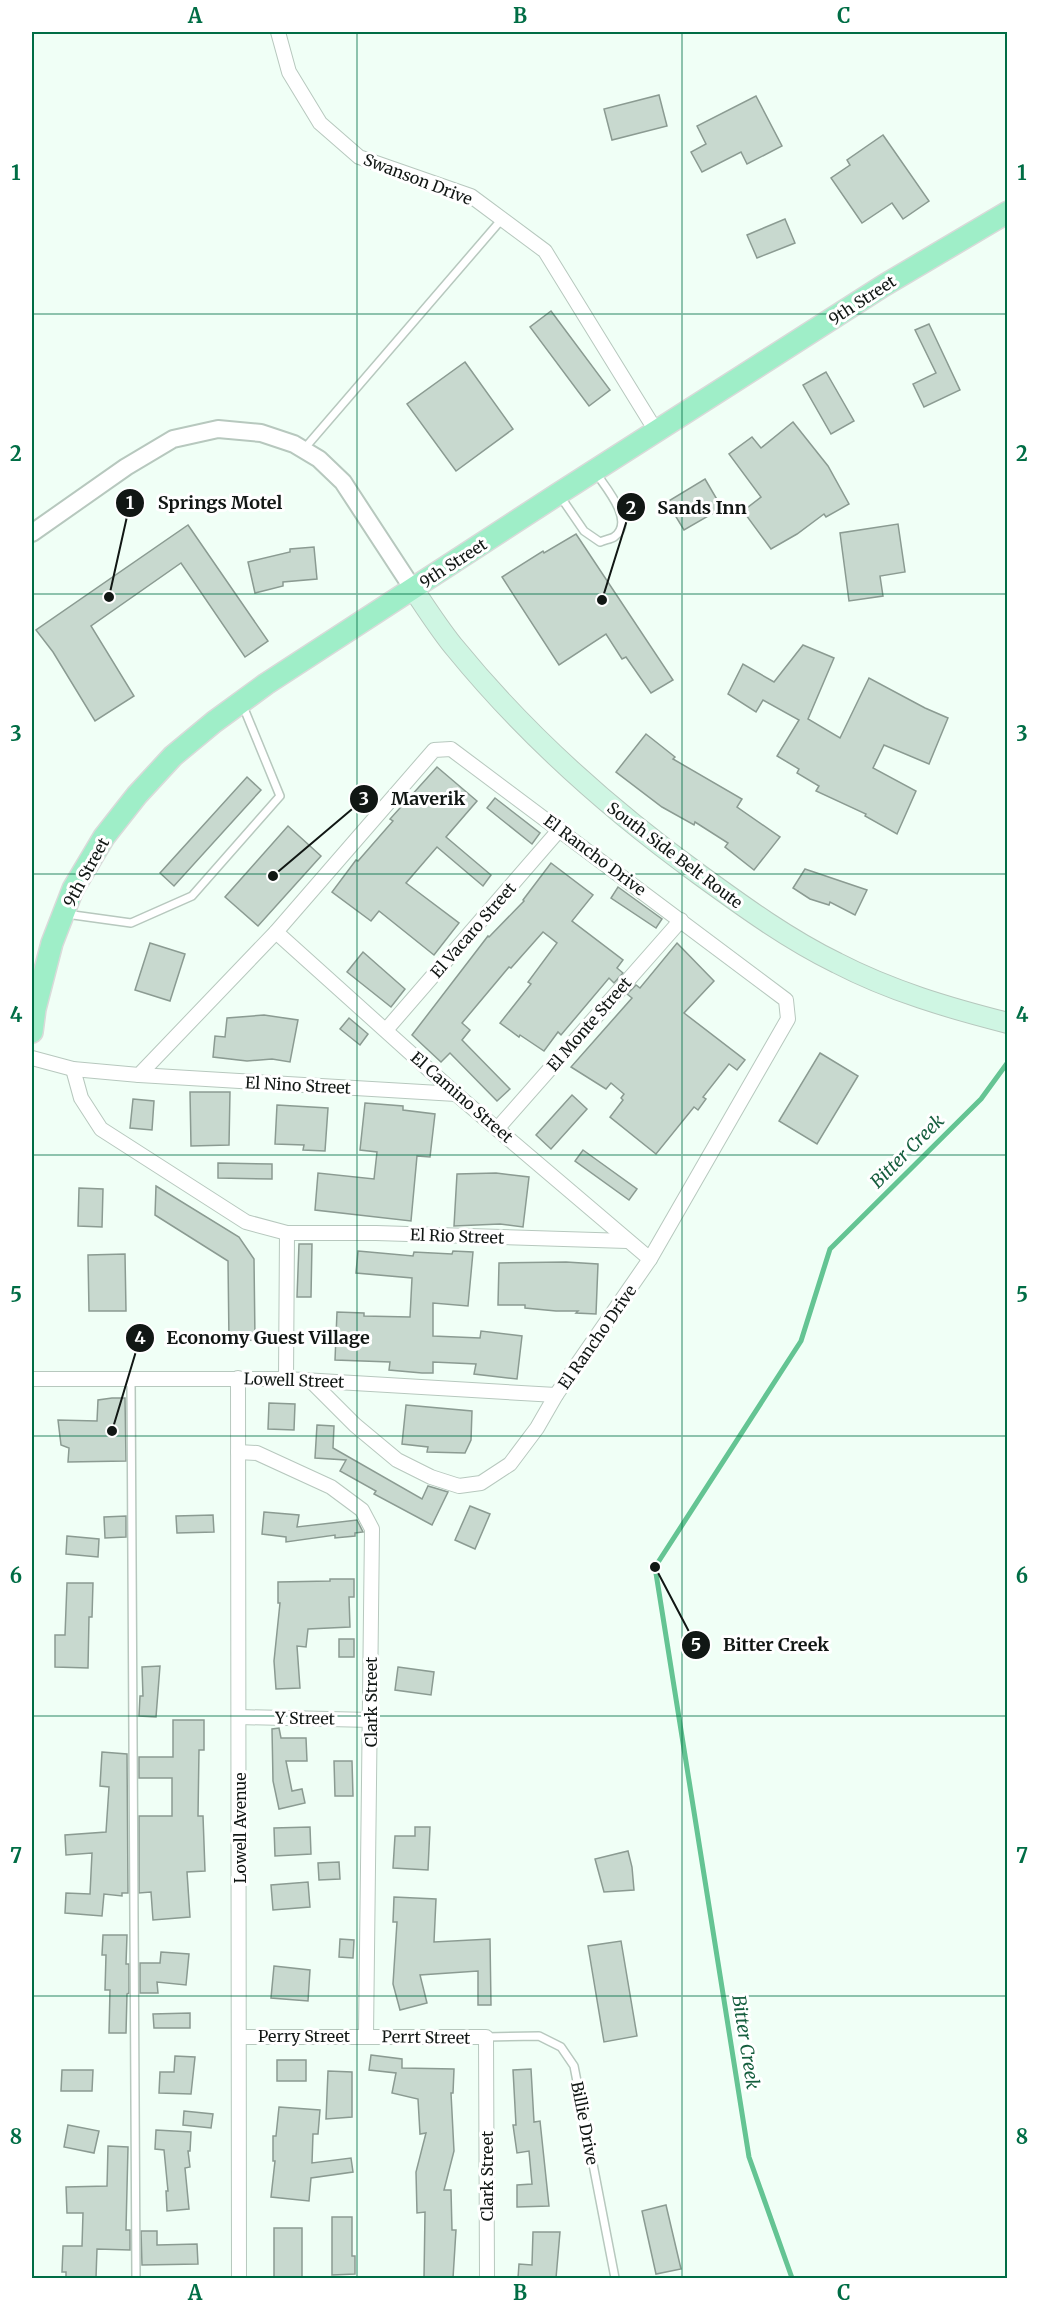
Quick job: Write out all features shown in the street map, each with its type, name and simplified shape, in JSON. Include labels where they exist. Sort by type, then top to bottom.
[{"type":"main road","name":"9th Street","points":[[32,1032],[52,943],[73,889],[104,837],[137,795],[173,756],[241,702],[558,494],[882,286],[1008,212]]},
{"type":"main road","name":"South Side Belt Route","points":[[413,589],[453,647],[553,755],[606,802],[700,876],[790,938],[838,964],[901,991],[958,1011],[1008,1023]]},
{"type":"street","name":"Swanson Drive","points":[[278,32],[289,72],[320,123],[358,157],[471,196],[545,251],[656,431]]},
{"type":"street","points":[[32,533],[126,467],[173,439],[218,429],[261,433],[303,449],[319,459],[343,482],[413,589]]},
{"type":"street","name":"El Rancho Drive","points":[[139,1076],[276,932],[434,750],[451,749],[786,1000],[788,1019],[650,1260],[556,1395],[537,1428],[510,1464],[481,1483],[459,1486],[431,1477],[397,1460],[355,1425],[311,1381]]},
{"type":"street","name":"El Vacaro Street","points":[[386,1030],[560,830]]},
{"type":"street","name":"El Monte Street","points":[[498,1129],[681,920]]},
{"type":"street","name":"El Camino Street","points":[[276,932],[456,1094],[650,1260]]},
{"type":"street","points":[[32,1058],[74,1069],[139,1076]]},
{"type":"street","name":"El Rio Street","points":[[74,1069],[81,1098],[101,1129],[246,1222],[287,1233],[375,1233],[627,1241]]},
{"type":"street","name":"El Nino Street","points":[[139,1076],[456,1094]]},
{"type":"street","points":[[286,1379],[287,1233]]},
{"type":"street","name":"Lowell Avenue","points":[[238,1378],[241,2037],[239,2278]]},
{"type":"street","name":"Lowell Street","points":[[32,1379],[286,1379],[556,1395]]},
{"type":"street","name":"Clark Street","points":[[238,1452],[257,1453],[331,1487],[362,1510],[372,1529],[366,2036]]},
{"type":"street","name":"Y Street","points":[[239,1717],[371,1720]]},
{"type":"street","name":"Perry Street","points":[[241,2037],[366,2036]]},
{"type":"street","name":"Perrt Street","points":[[366,2036],[486,2037]]},
{"type":"street","name":"Clark Street","points":[[486,2037],[487,2278]]},
{"type":"lane","points":[[303,449],[502,219]]},
{"type":"lane","points":[[558,494],[584,531],[600,542],[615,537],[622,527],[622,514],[595,471]]},
{"type":"lane","points":[[63,914],[131,923],[192,896],[280,796],[241,702]]},
{"type":"lane","points":[[131,1379],[136,2278]]},
{"type":"lane","name":"Billie Drive","points":[[486,2037],[539,2036],[561,2047],[574,2066],[615,2278]]},
{"type":"building","points":[[659,95],[667,126],[612,140],[604,109]]},
{"type":"building","points":[[756,96],[782,146],[747,164],[741,152],[702,172],[691,152],[706,144],[697,126]]},
{"type":"building","points":[[883,135],[929,201],[903,219],[892,203],[862,223],[831,178],[850,165],[847,160]]},
{"type":"building","points":[[785,219],[795,243],[757,258],[747,235]]},
{"type":"building","points":[[551,311],[610,390],[589,406],[530,327]]},
{"type":"building","points":[[929,324],[960,390],[924,407],[913,384],[936,373],[915,330]]},
{"type":"building","points":[[465,362],[513,429],[456,471],[407,404]]},
{"type":"building","points":[[826,372],[854,421],[831,434],[803,385]]},
{"type":"building","points":[[793,422],[828,466],[849,504],[826,517],[824,514],[797,534],[771,549],[743,511],[761,497],[729,454],[752,437],[761,448]]},
{"type":"building","points":[[705,479],[722,508],[684,530],[667,502]]},
{"type":"building","points":[[898,524],[905,572],[880,576],[883,596],[849,601],[840,533]]},
{"type":"building","points":[[188,525],[268,641],[245,657],[181,563],[91,626],[134,696],[95,721],[53,652],[36,630]]},
{"type":"building","points":[[576,534],[673,680],[651,693],[626,657],[622,659],[606,634],[559,665],[502,577],[543,551],[544,553]]},
{"type":"building","points":[[314,547],[317,579],[283,582],[283,586],[255,593],[248,562],[290,552],[290,549]]},
{"type":"building","points":[[803,645],[834,658],[808,719],[840,738],[869,678],[948,718],[929,764],[884,745],[873,768],[916,791],[897,834],[865,816],[866,814],[816,791],[819,786],[797,773],[799,769],[777,756],[799,720],[763,700],[756,712],[728,694],[743,664],[774,682]]},
{"type":"building","points":[[646,734],[675,757],[673,759],[742,799],[737,807],[780,837],[754,870],[725,847],[728,843],[695,822],[694,825],[662,807],[616,772]]},
{"type":"building","points":[[437,767],[477,801],[446,837],[491,875],[483,886],[437,847],[406,883],[459,923],[434,955],[379,911],[371,921],[332,892],[356,860],[358,861],[393,821],[390,819]]},
{"type":"building","points":[[247,777],[261,790],[174,886],[160,873]]},
{"type":"building","points":[[495,798],[540,833],[532,844],[487,808]]},
{"type":"building","points":[[288,826],[321,856],[258,926],[225,897]]},
{"type":"building","points":[[551,863],[593,895],[572,921],[623,960],[617,968],[623,973],[614,983],[609,978],[561,1035],[558,1032],[544,1051],[500,1023],[531,984],[528,982],[557,943],[543,932],[511,968],[509,967],[462,1023],[470,1030],[462,1040],[510,1089],[497,1101],[450,1053],[441,1062],[412,1035],[488,936],[524,901]]},
{"type":"building","points":[[805,869],[867,890],[855,915],[830,902],[829,905],[810,899],[793,888]]},
{"type":"building","points":[[618,887],[662,919],[656,928],[611,898]]},
{"type":"building","points":[[150,943],[185,954],[170,1001],[135,990]]},
{"type":"building","points":[[677,943],[714,981],[684,1013],[745,1060],[737,1070],[729,1064],[703,1097],[706,1099],[698,1110],[694,1107],[656,1154],[610,1117],[623,1100],[621,1098],[624,1094],[611,1083],[606,1089],[571,1067],[632,998],[627,994],[636,985],[640,988]]},
{"type":"building","points":[[363,952],[405,989],[391,1007],[347,972]]},
{"type":"building","points":[[264,1015],[298,1020],[290,1062],[272,1059],[247,1061],[213,1057],[215,1036],[225,1037],[227,1018]]},
{"type":"building","points":[[349,1018],[368,1034],[360,1045],[340,1029]]},
{"type":"building","points":[[820,1053],[858,1076],[817,1144],[779,1121]]},
{"type":"building","points":[[190,1092],[230,1092],[229,1145],[191,1146]]},
{"type":"building","points":[[572,1095],[587,1109],[551,1149],[536,1135]]},
{"type":"building","points":[[133,1099],[154,1101],[152,1130],[130,1128]]},
{"type":"building","points":[[365,1103],[403,1106],[403,1110],[435,1114],[430,1157],[417,1156],[411,1221],[315,1210],[318,1173],[374,1179],[377,1152],[360,1150]]},
{"type":"building","points":[[277,1105],[328,1108],[325,1151],[303,1150],[304,1145],[275,1144]]},
{"type":"building","points":[[583,1150],[637,1189],[629,1200],[575,1161]]},
{"type":"building","points":[[218,1163],[272,1164],[272,1179],[218,1178]]},
{"type":"building","points":[[496,1173],[529,1177],[523,1227],[500,1224],[454,1226],[457,1174]]},
{"type":"building","points":[[156,1186],[239,1237],[254,1259],[255,1340],[229,1341],[228,1261],[155,1215]]},
{"type":"building","points":[[79,1188],[103,1189],[102,1227],[78,1226]]},
{"type":"building","points":[[299,1244],[312,1244],[311,1297],[297,1297]]},
{"type":"building","points":[[358,1251],[413,1256],[414,1252],[452,1254],[453,1251],[473,1252],[468,1306],[433,1303],[433,1336],[480,1338],[481,1331],[522,1336],[517,1379],[474,1374],[476,1364],[433,1362],[433,1373],[422,1373],[389,1370],[390,1362],[335,1360],[337,1312],[364,1313],[364,1316],[410,1317],[412,1278],[356,1273]]},
{"type":"building","points":[[125,1254],[126,1311],[89,1311],[88,1255]]},
{"type":"building","points":[[499,1263],[598,1264],[596,1314],[525,1308],[525,1305],[498,1305]]},
{"type":"building","points":[[125,1398],[126,1461],[68,1462],[69,1448],[61,1445],[58,1420],[97,1421],[98,1400]]},
{"type":"building","points":[[269,1403],[295,1404],[294,1430],[268,1429]]},
{"type":"building","points":[[406,1405],[472,1411],[471,1440],[465,1453],[427,1452],[428,1447],[402,1444]]},
{"type":"building","points":[[317,1425],[334,1426],[333,1448],[422,1499],[428,1486],[448,1492],[432,1525],[374,1494],[376,1491],[340,1471],[346,1460],[315,1458]]},
{"type":"building","points":[[470,1506],[490,1514],[475,1549],[455,1540]]},
{"type":"building","points":[[264,1512],[299,1515],[297,1527],[357,1520],[363,1532],[355,1533],[355,1536],[335,1538],[335,1535],[286,1542],[286,1537],[262,1534]]},
{"type":"building","points":[[213,1515],[214,1532],[177,1533],[176,1516]]},
{"type":"building","points":[[126,1516],[126,1537],[105,1538],[104,1517]]},
{"type":"building","points":[[67,1536],[99,1539],[98,1557],[66,1554]]},
{"type":"building","points":[[330,1579],[354,1579],[354,1597],[349,1597],[350,1627],[308,1629],[306,1647],[297,1646],[300,1688],[276,1689],[274,1661],[280,1603],[278,1603],[278,1582],[330,1581]]},
{"type":"building","points":[[67,1583],[93,1583],[92,1617],[89,1617],[88,1668],[55,1667],[55,1635],[65,1635]]},
{"type":"building","points":[[339,1639],[354,1639],[354,1657],[339,1657]]},
{"type":"building","points":[[160,1666],[156,1717],[139,1716],[140,1696],[143,1696],[142,1667]]},
{"type":"building","points":[[398,1667],[434,1672],[431,1695],[395,1690]]},
{"type":"building","points":[[173,1720],[204,1720],[204,1750],[199,1750],[198,1816],[203,1816],[205,1871],[187,1872],[190,1917],[153,1920],[151,1892],[139,1893],[139,1816],[172,1816],[172,1778],[139,1778],[139,1757],[173,1757]]},
{"type":"building","points":[[279,1728],[281,1738],[306,1738],[307,1761],[286,1761],[292,1791],[302,1789],[305,1803],[279,1809],[273,1781],[272,1729]]},
{"type":"building","points":[[102,1752],[127,1754],[128,1893],[122,1893],[122,1896],[104,1894],[102,1916],[65,1913],[66,1893],[90,1894],[92,1853],[66,1855],[65,1835],[106,1832],[109,1787],[100,1786]]},
{"type":"building","points":[[334,1761],[352,1761],[353,1796],[335,1796]]},
{"type":"building","points":[[310,1827],[311,1854],[275,1856],[274,1828]]},
{"type":"building","points":[[415,1827],[430,1827],[428,1870],[393,1868],[395,1836],[415,1836]]},
{"type":"building","points":[[628,1851],[634,1890],[604,1892],[595,1859]]},
{"type":"building","points":[[339,1862],[340,1879],[319,1880],[318,1863]]},
{"type":"building","points":[[308,1882],[310,1907],[273,1910],[271,1885]]},
{"type":"building","points":[[394,1897],[436,1899],[434,1942],[490,1939],[491,2005],[478,2005],[478,1971],[420,1975],[427,2003],[400,2010],[393,1984],[397,1922],[393,1922]]},
{"type":"building","points":[[103,1935],[127,1935],[126,1964],[129,1964],[129,1993],[127,1994],[126,2033],[109,2033],[110,1990],[105,1990],[106,1955],[102,1955]]},
{"type":"building","points":[[340,1939],[354,1940],[353,1958],[339,1957]]},
{"type":"building","points":[[621,1941],[637,2036],[604,2042],[588,1946]]},
{"type":"building","points":[[161,1952],[189,1954],[186,1985],[157,1982],[158,1993],[140,1993],[140,1963],[160,1963]]},
{"type":"building","points":[[274,1966],[310,1970],[308,2001],[271,1998]]},
{"type":"building","points":[[190,2013],[190,2028],[154,2028],[153,2014]]},
{"type":"building","points":[[371,2055],[402,2059],[402,2068],[454,2069],[453,2093],[451,2093],[454,2151],[444,2190],[451,2190],[452,2230],[456,2230],[453,2278],[424,2278],[425,2212],[417,2213],[416,2172],[426,2133],[420,2134],[418,2099],[392,2093],[396,2073],[369,2070]]},
{"type":"building","points":[[175,2056],[195,2057],[191,2094],[159,2093],[160,2072],[174,2072]]},
{"type":"building","points":[[277,2060],[306,2060],[306,2081],[277,2081]]},
{"type":"building","points":[[531,2069],[534,2122],[540,2121],[549,2206],[517,2207],[517,2185],[532,2184],[529,2151],[517,2153],[513,2125],[516,2125],[513,2070]]},
{"type":"building","points":[[62,2070],[93,2070],[92,2091],[61,2091]]},
{"type":"building","points":[[328,2071],[352,2072],[352,2117],[326,2119]]},
{"type":"building","points":[[279,2107],[320,2110],[318,2134],[313,2134],[312,2163],[351,2158],[353,2172],[311,2178],[309,2201],[271,2197],[275,2161],[273,2161],[273,2136],[276,2136]]},
{"type":"building","points":[[184,2111],[213,2114],[211,2128],[183,2125]]},
{"type":"building","points":[[68,2125],[99,2131],[94,2153],[64,2147]]},
{"type":"building","points":[[156,2130],[191,2132],[190,2151],[188,2151],[190,2167],[185,2168],[189,2209],[167,2211],[166,2191],[168,2191],[164,2150],[155,2149]]},
{"type":"building","points":[[108,2146],[128,2147],[126,2230],[130,2230],[130,2250],[97,2249],[96,2278],[66,2278],[66,2272],[62,2272],[63,2246],[82,2246],[83,2213],[67,2213],[66,2187],[107,2186]]},
{"type":"building","points":[[666,2205],[681,2269],[656,2274],[642,2211]]},
{"type":"building","points":[[332,2217],[352,2217],[352,2256],[355,2256],[355,2274],[332,2275]]},
{"type":"building","points":[[274,2228],[302,2228],[302,2278],[274,2278]]},
{"type":"building","points":[[141,2231],[157,2231],[157,2245],[197,2244],[198,2264],[142,2265]]},
{"type":"building","points":[[533,2232],[560,2232],[556,2278],[518,2278],[519,2264],[532,2265]]},
{"type":"waterway","name":"Bitter Creek","points":[[792,2278],[749,2157],[655,1567],[801,1341],[830,1249],[981,1099],[1008,1062]]},
{"type":"place","name":"Springs Motel","points":[[109,597]]},
{"type":"place","name":"Sands Inn","points":[[602,600]]},
{"type":"place","name":"Maverik","points":[[273,876]]},
{"type":"place","name":"Economy Guest Village","points":[[112,1431]]},
{"type":"place","name":"Bitter Creek","points":[[655,1567]]}]
